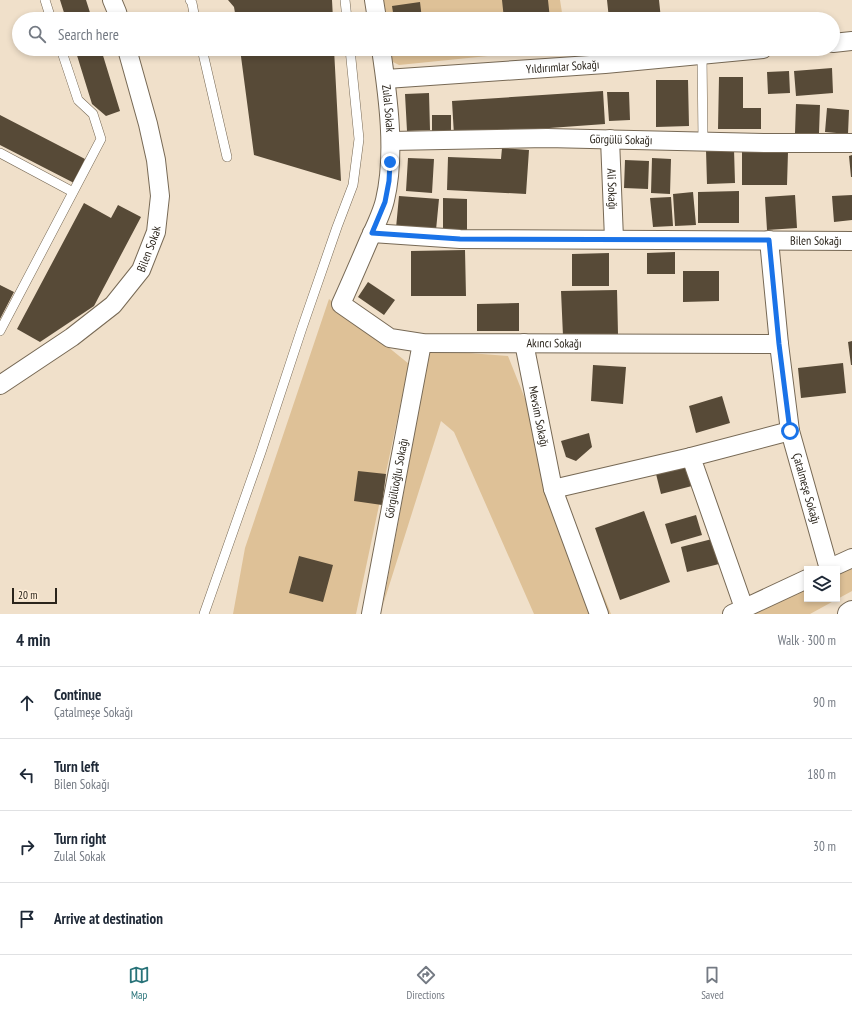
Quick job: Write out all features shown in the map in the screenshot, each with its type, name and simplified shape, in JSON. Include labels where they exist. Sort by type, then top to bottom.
[{"type":"street","points":[[112,0],[117,12]]},
{"type":"street","points":[[374,0],[376,12]]},
{"type":"street","points":[[840,42],[852,41]]},
{"type":"street","name":"Bilen Sokak","points":[[0,385],[72,337],[113,305],[141,270],[156,232],[160,196],[156,160],[148,124],[129,56]]},
{"type":"street","name":"Zulal Sokak","points":[[341,304],[385,202],[389,181],[391,141],[383,56]]},
{"type":"street","name":"Yıldırımlar Sokağı","points":[[386,79],[605,64],[691,56]]},
{"type":"street","name":"Görgülü Sokağı","points":[[391,141],[548,138],[852,144]]},
{"type":"street","name":"Ali Sokağı","points":[[610,139],[614,239]]},
{"type":"street","name":"Bilen Sokağı","points":[[372,233],[460,239],[852,241]]},
{"type":"street","name":"Çatalmeşe Sokağı","points":[[769,240],[779,344],[790,431],[827,566]]},
{"type":"street","name":"Akıncı Sokağı","points":[[341,304],[390,338],[422,343],[779,344]]},
{"type":"street","name":"Görgülüoğlu Sokağı","points":[[371,614],[422,343]]},
{"type":"street","name":"Mevsim Sokağı","points":[[524,343],[553,489],[599,614]]},
{"type":"street","points":[[553,489],[691,457],[790,431]]},
{"type":"street","points":[[691,457],[738,611],[804,580]]},
{"type":"street","points":[[835,566],[852,558]]},
{"type":"lane","points":[[45,0],[49,12]]},
{"type":"lane","points":[[190,0],[193,12]]},
{"type":"lane","points":[[345,0],[346,12]]},
{"type":"lane","points":[[0,331],[101,139],[92,114],[78,100],[63,56]]},
{"type":"lane","points":[[204,56],[227,157]]},
{"type":"lane","points":[[204,614],[261,452],[337,227],[353,185],[359,139],[351,56]]},
{"type":"lane","points":[[702,56],[703,142]]},
{"type":"lane","points":[[0,153],[73,192]]},
{"type":"shaded area","points":[[382,0],[560,0],[562,12],[384,12]]},
{"type":"shaded area","points":[[391,56],[487,56],[399,65],[393,62]]},
{"type":"shaded area","points":[[329,299],[409,364],[356,614],[233,614],[245,548]]},
{"type":"shaded area","points":[[430,350],[508,356],[611,614],[534,614],[454,432],[441,421],[383,605]]},
{"type":"shaded area","points":[[852,568],[852,591],[840,598],[840,573]]},
{"type":"shaded area","points":[[804,589],[804,602],[832,602],[810,614],[751,614]]},
{"type":"building","points":[[60,0],[86,0],[90,12],[64,12]]},
{"type":"building","points":[[228,0],[332,0],[333,12],[235,12],[234,7]]},
{"type":"building","points":[[502,0],[548,0],[549,12],[503,12]]},
{"type":"building","points":[[607,0],[659,0],[660,12],[608,12]]},
{"type":"building","points":[[420,2],[421,12],[393,12],[392,6]]},
{"type":"building","points":[[77,56],[103,56],[120,111],[106,116],[92,104]]},
{"type":"building","points":[[241,56],[334,56],[341,181],[254,155]]},
{"type":"building","points":[[832,68],[833,93],[796,96],[794,71]]},
{"type":"building","points":[[789,71],[790,93],[768,94],[767,72]]},
{"type":"building","points":[[719,77],[743,77],[743,108],[761,108],[761,129],[718,129]]},
{"type":"building","points":[[656,80],[688,80],[689,126],[656,127]]},
{"type":"building","points":[[603,91],[605,124],[454,135],[452,101]]},
{"type":"building","points":[[607,92],[629,92],[630,120],[609,121]]},
{"type":"building","points":[[429,93],[430,130],[407,131],[405,94]]},
{"type":"building","points":[[796,104],[820,105],[819,133],[795,133]]},
{"type":"building","points":[[827,108],[849,110],[848,134],[825,132]]},
{"type":"building","points":[[0,115],[85,159],[74,183],[0,145]]},
{"type":"building","points":[[432,115],[451,115],[451,131],[432,131]]},
{"type":"building","points":[[502,148],[529,150],[526,194],[447,190],[448,157],[501,159]]},
{"type":"building","points":[[734,149],[735,183],[707,184],[706,150]]},
{"type":"building","points":[[742,152],[788,152],[787,185],[742,185]]},
{"type":"building","points":[[852,155],[852,177],[851,177],[849,156]]},
{"type":"building","points":[[408,158],[434,159],[432,193],[406,191]]},
{"type":"building","points":[[652,158],[671,159],[670,194],[651,193]]},
{"type":"building","points":[[625,160],[649,161],[648,189],[624,188]]},
{"type":"building","points":[[739,191],[739,223],[698,223],[698,192]]},
{"type":"building","points":[[693,192],[696,225],[675,226],[673,194]]},
{"type":"building","points":[[795,195],[797,228],[767,230],[765,197]]},
{"type":"building","points":[[852,195],[852,220],[834,222],[832,196]]},
{"type":"building","points":[[399,196],[439,199],[436,230],[396,228]]},
{"type":"building","points":[[671,197],[673,226],[653,227],[650,198]]},
{"type":"building","points":[[443,198],[467,199],[467,231],[443,231]]},
{"type":"building","points":[[84,203],[111,218],[118,205],[141,217],[94,306],[40,342],[17,329]]},
{"type":"building","points":[[465,250],[466,296],[411,296],[411,251]]},
{"type":"building","points":[[675,252],[675,274],[647,274],[647,253]]},
{"type":"building","points":[[609,253],[609,286],[572,286],[572,254]]},
{"type":"building","points":[[683,271],[719,271],[719,301],[683,302]]},
{"type":"building","points":[[368,282],[395,300],[384,315],[358,297]]},
{"type":"building","points":[[0,285],[14,292],[0,319]]},
{"type":"building","points":[[617,290],[618,334],[563,336],[561,291]]},
{"type":"building","points":[[519,303],[519,331],[477,331],[477,304]]},
{"type":"building","points":[[852,341],[852,365],[851,365],[848,342]]},
{"type":"building","points":[[843,363],[846,393],[801,398],[798,368]]},
{"type":"building","points":[[593,365],[626,367],[623,404],[591,401]]},
{"type":"building","points":[[722,396],[730,423],[696,433],[689,406]]},
{"type":"building","points":[[589,433],[592,447],[576,461],[566,457],[561,441]]},
{"type":"building","points":[[686,462],[692,486],[661,494],[655,470]]},
{"type":"building","points":[[358,471],[386,474],[382,505],[354,501]]},
{"type":"building","points":[[644,511],[670,582],[620,600],[595,528]]},
{"type":"building","points":[[696,515],[702,535],[671,544],[665,524]]},
{"type":"building","points":[[712,539],[719,564],[687,572],[681,547]]},
{"type":"building","points":[[299,556],[333,565],[323,602],[289,593]]},
{"type":"route","points":[[390,162],[389,181],[385,202],[372,233],[460,239],[769,240],[779,344],[790,431]]}]
